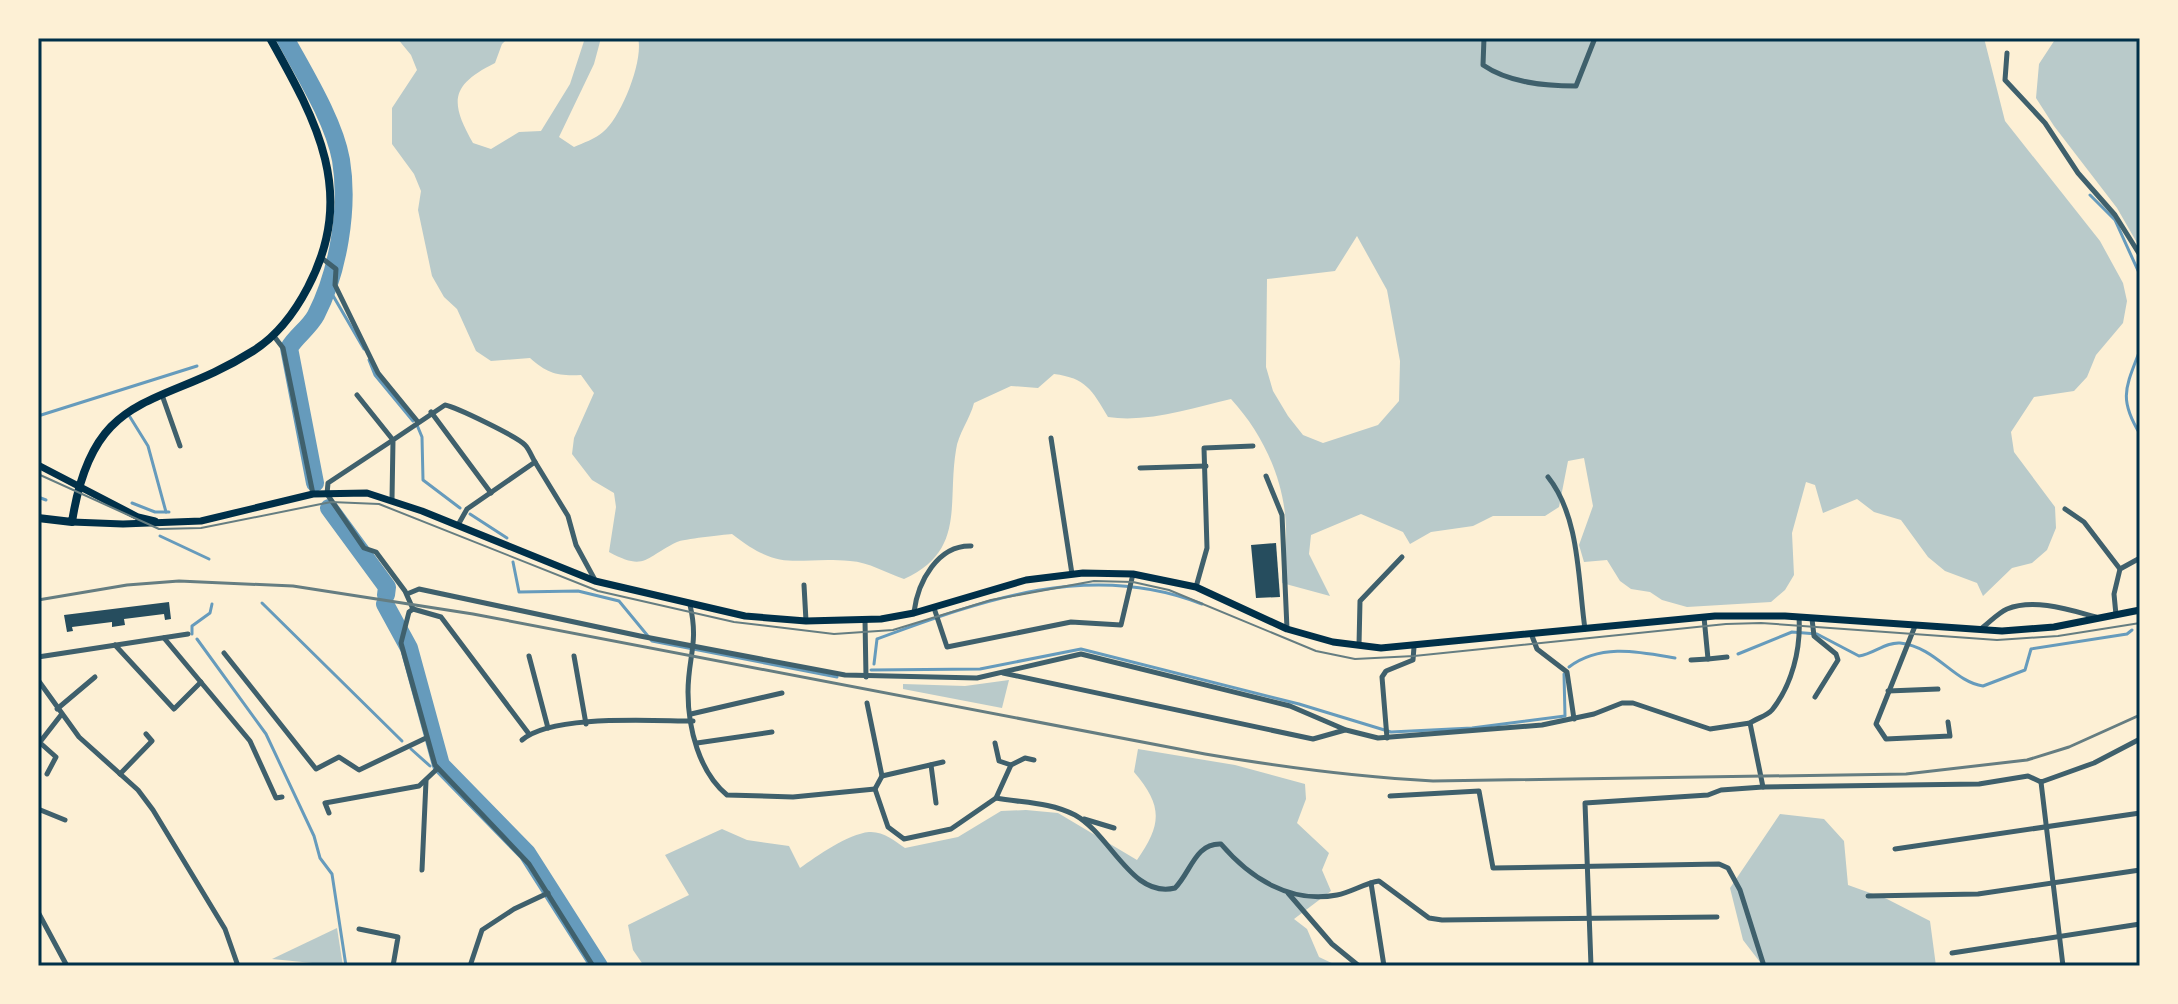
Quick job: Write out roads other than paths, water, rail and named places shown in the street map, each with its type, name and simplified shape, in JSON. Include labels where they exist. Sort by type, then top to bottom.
[{"type":"main road","points":[[72,522],[78,485],[105,433],[138,405],[244,356],[273,335],[301,301],[325,260],[332,195],[322,143],[270,38]]},
{"type":"main road","points":[[38,465],[138,517],[166,524]]},
{"type":"main road","points":[[38,518],[72,522],[166,524],[201,521],[313,494],[367,493],[392,499],[595,581],[745,616],[806,621],[865,620],[914,613],[1026,580],[1072,574],[1133,574],[1196,587],[1287,629],[1359,646],[1414,647],[1704,617],[1799,617],[1978,631],[2029,631],[2140,610]]},
{"type":"street","points":[[1484,38],[1483,65],[1499,76],[1555,86],[1576,86],[1595,38]]},
{"type":"street","points":[[2007,53],[2005,80],[2045,123],[2078,173],[2115,215],[2140,255]]},
{"type":"street","points":[[325,260],[334,266],[335,285],[356,329],[369,348],[378,373],[418,422]]},
{"type":"street","points":[[273,335],[283,348],[313,494]]},
{"type":"street","points":[[161,394],[180,446]]},
{"type":"street","points":[[357,395],[393,440],[392,499]]},
{"type":"street","points":[[413,609],[407,594],[376,552],[364,548],[327,494],[328,483],[445,405],[463,410],[525,444],[568,516],[576,545],[595,581]]},
{"type":"street","points":[[431,412],[491,493]]},
{"type":"street","points":[[1051,438],[1072,574]]},
{"type":"street","points":[[1196,587],[1207,548],[1204,448],[1253,446]]},
{"type":"street","points":[[458,525],[467,509],[535,462]]},
{"type":"street","points":[[1140,468],[1206,466]]},
{"type":"street","points":[[1266,476],[1282,515],[1287,629]]},
{"type":"street","points":[[1548,477],[1557,488],[1570,524],[1585,630]]},
{"type":"street","points":[[2065,509],[2084,522],[2120,569]]},
{"type":"street","points":[[914,613],[923,583],[943,552],[952,547],[971,546]]},
{"type":"street","points":[[1359,646],[1360,601],[1402,557]]},
{"type":"street","points":[[2116,615],[2114,594],[2120,569],[2140,558]]},
{"type":"street","points":[[934,608],[947,647],[1071,622],[1121,625],[1133,574]]},
{"type":"street","points":[[804,585],[806,621]]},
{"type":"street","points":[[407,594],[419,589],[695,648],[866,677],[977,678],[1081,654],[1290,706],[1346,730],[1387,738],[1512,728],[1574,719],[1625,703],[1710,729],[1750,723],[1769,713],[1787,683],[1799,633],[1799,617]]},
{"type":"street","points":[[690,605],[695,648],[688,693],[697,743],[705,772],[727,795],[793,797],[875,789]]},
{"type":"street","points":[[1978,631],[2007,609],[2018,607],[2056,607],[2102,618]]},
{"type":"street","points":[[413,609],[401,634],[426,738],[437,769],[519,853],[593,966]]},
{"type":"street","points":[[413,609],[441,617],[529,734]]},
{"type":"street","points":[[1704,617],[1708,659]]},
{"type":"street","points":[[1812,619],[1813,634],[1836,654],[1838,660],[1815,697]]},
{"type":"street","points":[[865,620],[866,677]]},
{"type":"street","points":[[1915,626],[1876,724],[1886,739],[1950,736],[1948,722]]},
{"type":"street","points":[[38,657],[188,634]]},
{"type":"street","points":[[1532,636],[1537,649],[1567,672],[1574,719]]},
{"type":"street","points":[[164,638],[250,741],[276,798],[282,797]]},
{"type":"street","points":[[114,645],[174,709],[201,682]]},
{"type":"street","points":[[1387,738],[1382,677],[1386,671],[1413,660],[1414,647]]},
{"type":"street","points":[[224,653],[316,769],[339,757],[359,770],[426,738]]},
{"type":"street","points":[[529,656],[548,728]]},
{"type":"street","points":[[574,656],[586,724]]},
{"type":"street","points":[[1691,660],[1727,657]]},
{"type":"street","points":[[1003,673],[1313,739],[1346,730]]},
{"type":"street","points":[[57,709],[95,677]]},
{"type":"street","points":[[38,680],[79,737],[120,774],[153,810],[225,929],[238,966]]},
{"type":"street","points":[[1888,691],[1938,689]]},
{"type":"street","points":[[522,740],[529,734],[548,728],[692,717],[782,693]]},
{"type":"street","points":[[867,703],[882,776],[875,789],[888,827],[904,839],[951,829],[996,798],[1011,765],[1025,758],[1034,760]]},
{"type":"street","points":[[47,774],[56,757],[39,742],[61,715]]},
{"type":"street","points":[[1750,723],[1763,787]]},
{"type":"street","points":[[697,743],[772,732]]},
{"type":"street","points":[[120,774],[152,741],[146,734]]},
{"type":"street","points":[[1591,966],[1585,803],[1708,795],[1721,790],[1763,787],[1950,785],[2028,776],[2041,782],[2094,763],[2140,739]]},
{"type":"street","points":[[995,743],[999,761],[1011,765]]},
{"type":"street","points":[[882,776],[943,762]]},
{"type":"street","points":[[931,765],[936,803]]},
{"type":"street","points":[[329,813],[325,803],[387,794],[426,781],[437,769]]},
{"type":"street","points":[[422,870],[426,781]]},
{"type":"street","points":[[2041,782],[2063,966]]},
{"type":"street","points":[[1390,796],[1479,791],[1493,868],[1719,864],[1728,868],[1740,890],[1764,966]]},
{"type":"street","points":[[996,798],[1053,805],[1079,818],[1101,833],[1136,879],[1155,890],[1175,888],[1201,848],[1221,844],[1255,877],[1288,892],[1309,897],[1331,896],[1379,881],[1393,888],[1429,918],[1442,920],[1588,916],[1717,917]]},
{"type":"street","points":[[38,809],[65,820]]},
{"type":"street","points":[[1895,849],[2140,813]]},
{"type":"street","points":[[1079,818],[1114,828]]},
{"type":"street","points":[[1868,896],[1978,894],[2140,870]]},
{"type":"street","points":[[1371,883],[1384,966]]},
{"type":"street","points":[[1288,892],[1332,944],[1359,966]]},
{"type":"street","points":[[470,966],[482,930],[514,909],[548,893]]},
{"type":"street","points":[[38,912],[67,966]]},
{"type":"street","points":[[1952,953],[2140,924]]},
{"type":"street","points":[[359,929],[398,937],[393,966]]},
{"type":"street","points":[[269,966],[285,966]]},
{"type":"waterway","points":[[285,38],[332,129],[343,179],[340,240],[330,280],[316,315],[289,348],[315,483]]},
{"type":"waterway","points":[[2090,195],[2115,220],[2140,275]]},
{"type":"waterway","points":[[328,287],[364,349]]},
{"type":"waterway","points":[[2140,350],[2126,392],[2129,411],[2140,434]]},
{"type":"waterway","points":[[369,360],[375,375],[413,421]]},
{"type":"waterway","points":[[38,416],[197,366]]},
{"type":"waterway","points":[[130,417],[148,446],[166,512]]},
{"type":"waterway","points":[[417,425],[422,437],[423,480],[460,508]]},
{"type":"waterway","points":[[38,497],[46,500]]},
{"type":"waterway","points":[[132,503],[155,512],[169,512]]},
{"type":"waterway","points":[[329,508],[387,587],[386,595]]},
{"type":"waterway","points":[[470,514],[507,538]]},
{"type":"waterway","points":[[160,536],[209,559]]},
{"type":"waterway","points":[[513,562],[519,592],[578,591],[619,601],[652,641],[837,677]]},
{"type":"waterway","points":[[874,664],[877,639],[957,611],[1038,590],[1078,585],[1119,585],[1161,591],[1202,604]]},
{"type":"waterway","points":[[262,603],[402,741]]},
{"type":"waterway","points":[[192,634],[192,626],[210,613],[212,604]]},
{"type":"waterway","points":[[385,604],[409,648],[441,765],[527,853],[599,966]]},
{"type":"waterway","points":[[1738,654],[1792,632],[1817,634],[1859,656],[1900,643],[1924,651],[1963,678],[1983,686],[2025,670],[2031,649],[2127,634],[2132,630]]},
{"type":"waterway","points":[[197,639],[266,734],[314,836],[320,858],[332,874],[346,966]]},
{"type":"waterway","points":[[871,670],[980,669],[1081,649],[1299,704],[1391,732],[1472,728],[1565,716],[1564,674]]},
{"type":"waterway","points":[[1569,667],[1581,659],[1607,652],[1635,652],[1675,658]]},
{"type":"waterway","points":[[411,749],[430,766]]},
{"type":"tram line","points":[[38,474],[159,529],[201,528],[331,502],[379,504],[598,591],[734,622],[834,634],[893,630],[991,600],[1094,581],[1133,582],[1169,590],[1316,651],[1355,659],[1414,656],[1726,624],[1761,623],[1997,640],[2058,636],[2140,623]]},
{"type":"railway","points":[[38,600],[127,585],[179,581],[293,586],[473,614],[1205,754],[1319,771],[1433,781],[1906,774],[2027,760],[2069,747],[2140,715]]}]
